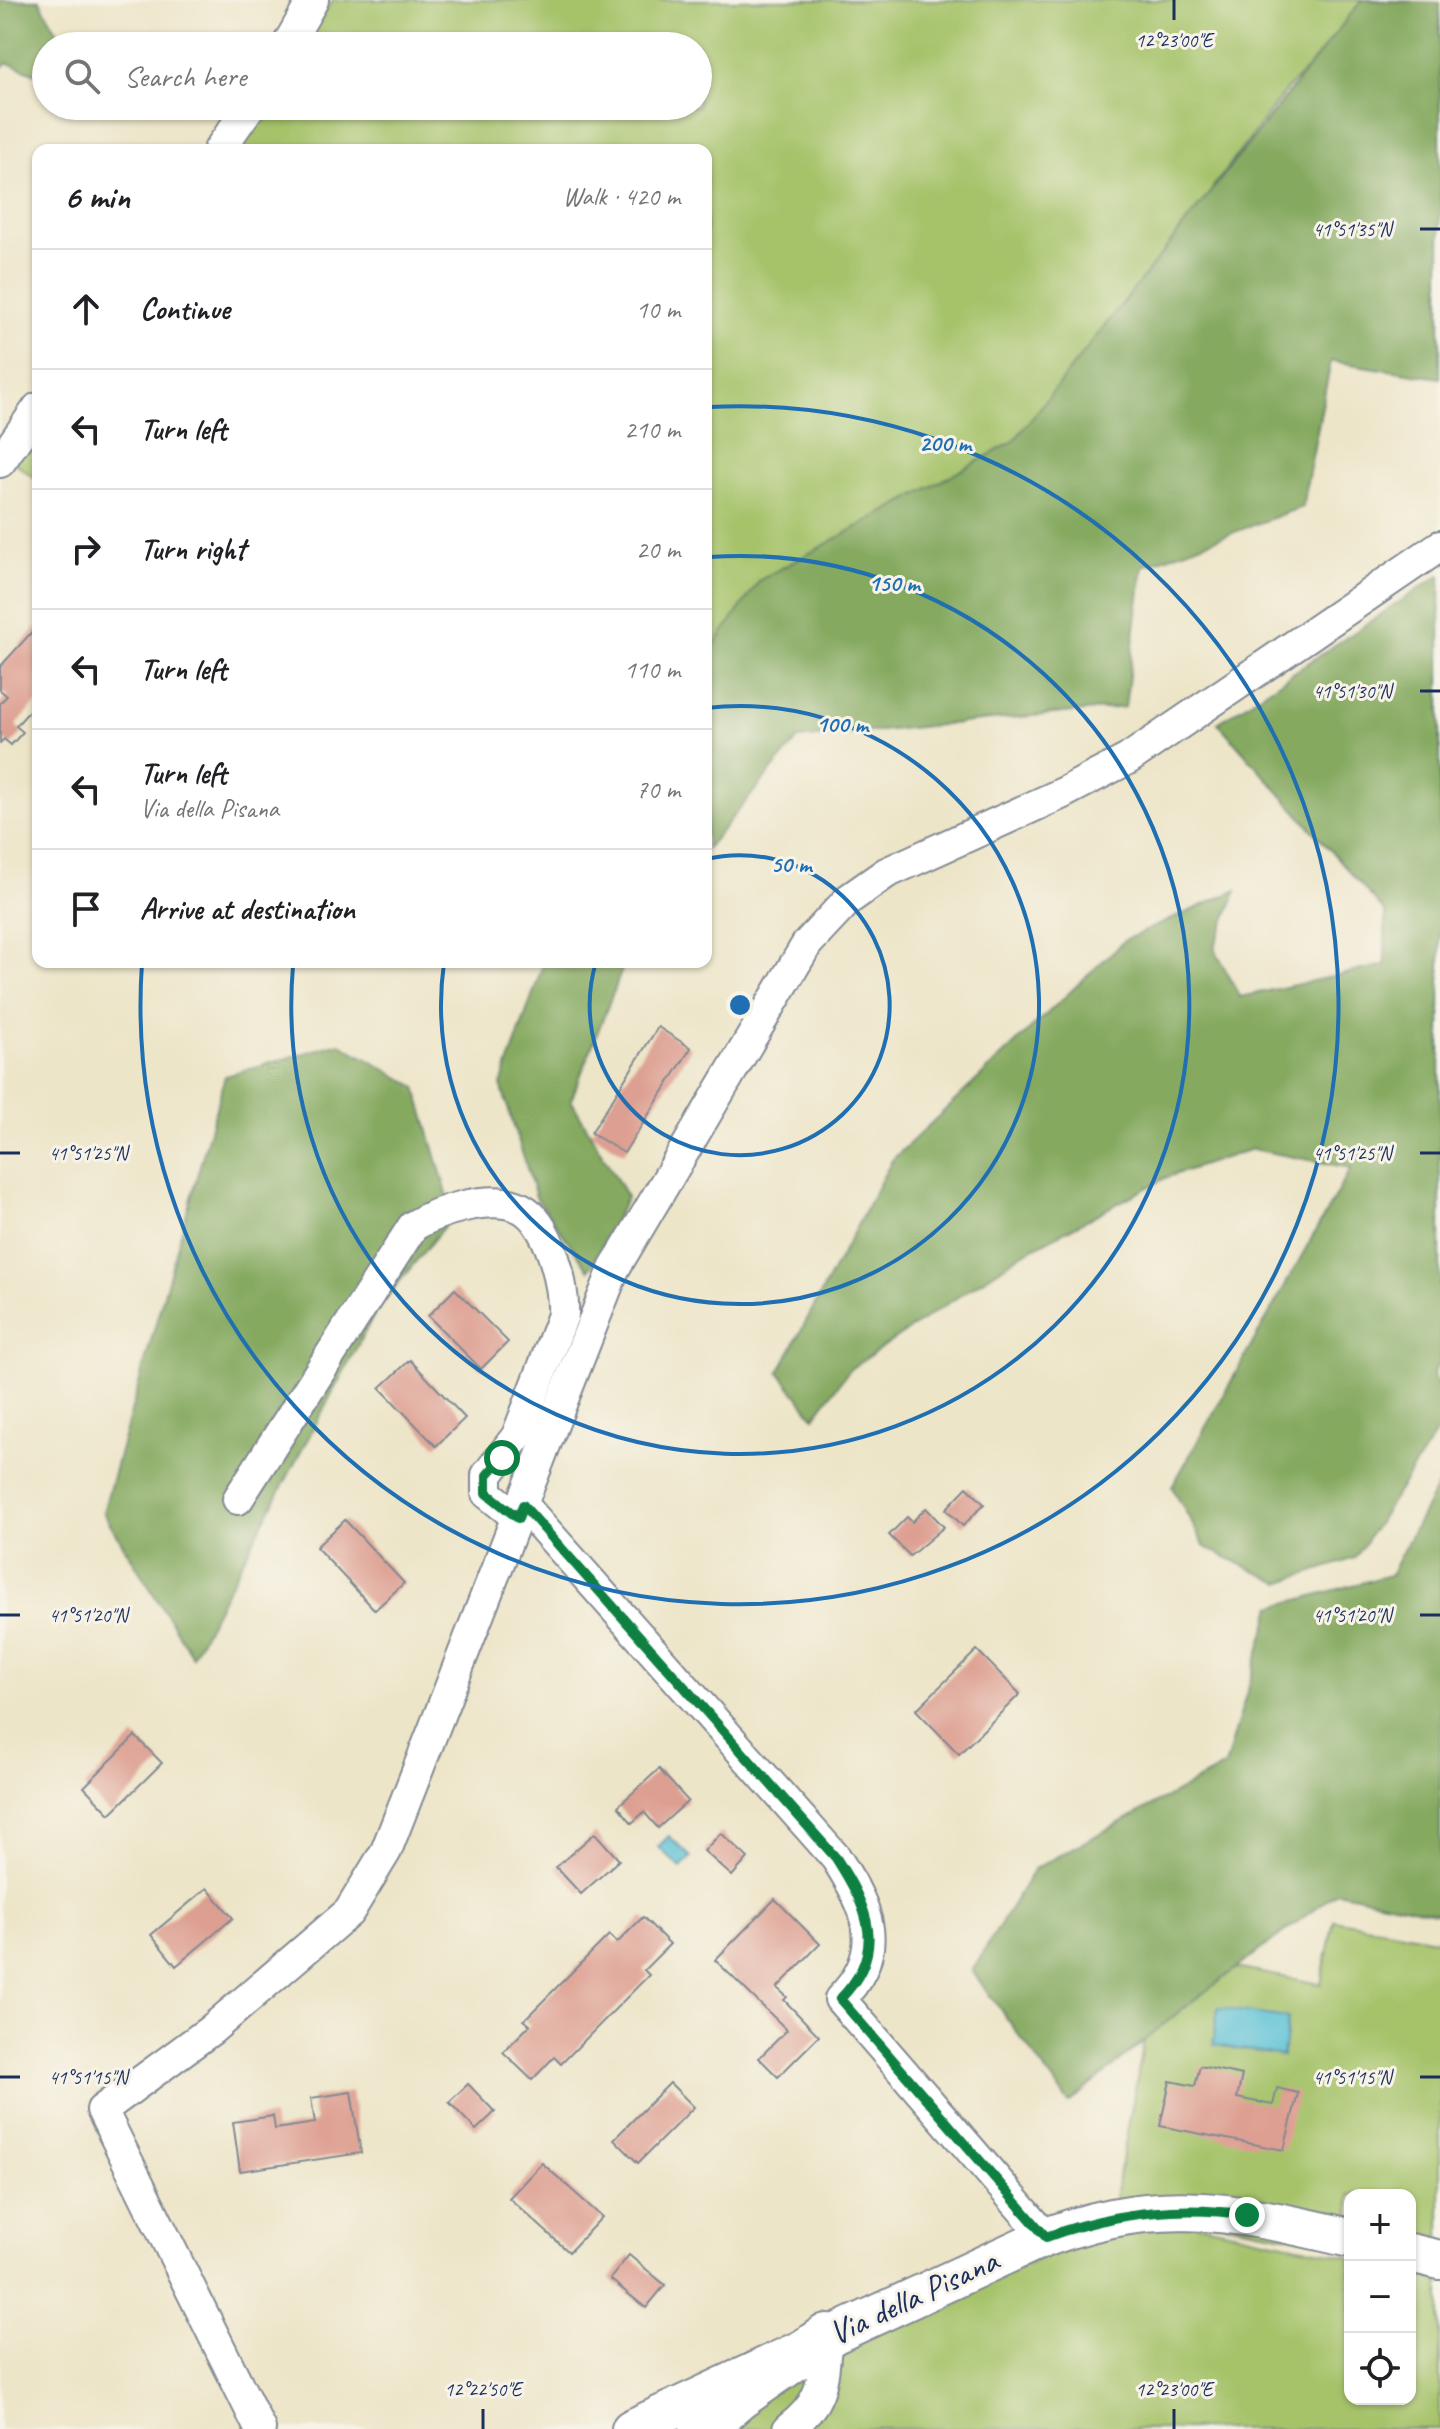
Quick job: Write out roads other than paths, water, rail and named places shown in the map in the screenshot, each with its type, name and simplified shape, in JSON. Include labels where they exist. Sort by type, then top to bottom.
[{"type":"highway","points":[[702,2429],[738,2398],[827,2336]]},
{"type":"main road","name":"Via della Pisana","points":[[631,2429],[1046,2237],[1120,2215],[1184,2209],[1247,2215],[1344,2237]]},
{"type":"main road","points":[[1416,2254],[1440,2260]]},
{"type":"street","points":[[223,144],[240,120]]},
{"type":"street","points":[[0,462],[32,417]]},
{"type":"street","points":[[260,2429],[102,2110],[211,2030],[349,1912],[386,1851],[614,1269],[807,944],[849,899],[886,873],[1063,793],[1128,759],[1440,546]]},
{"type":"street","points":[[238,1499],[413,1226],[434,1213],[466,1206],[497,1204],[519,1207],[535,1218],[551,1251],[564,1295],[563,1315],[517,1436],[487,1475],[487,1493],[521,1512],[836,1858],[858,1893],[866,1914],[867,1942],[867,1965],[840,1999],[1046,2237]]},
{"type":"street","points":[[788,2429],[810,2412],[819,2397],[827,2336]]},
{"type":"water","points":[[669,1836],[691,1857],[681,1868],[658,1847]]},
{"type":"water","points":[[1218,2008],[1288,2018],[1283,2056],[1213,2045]]}]
